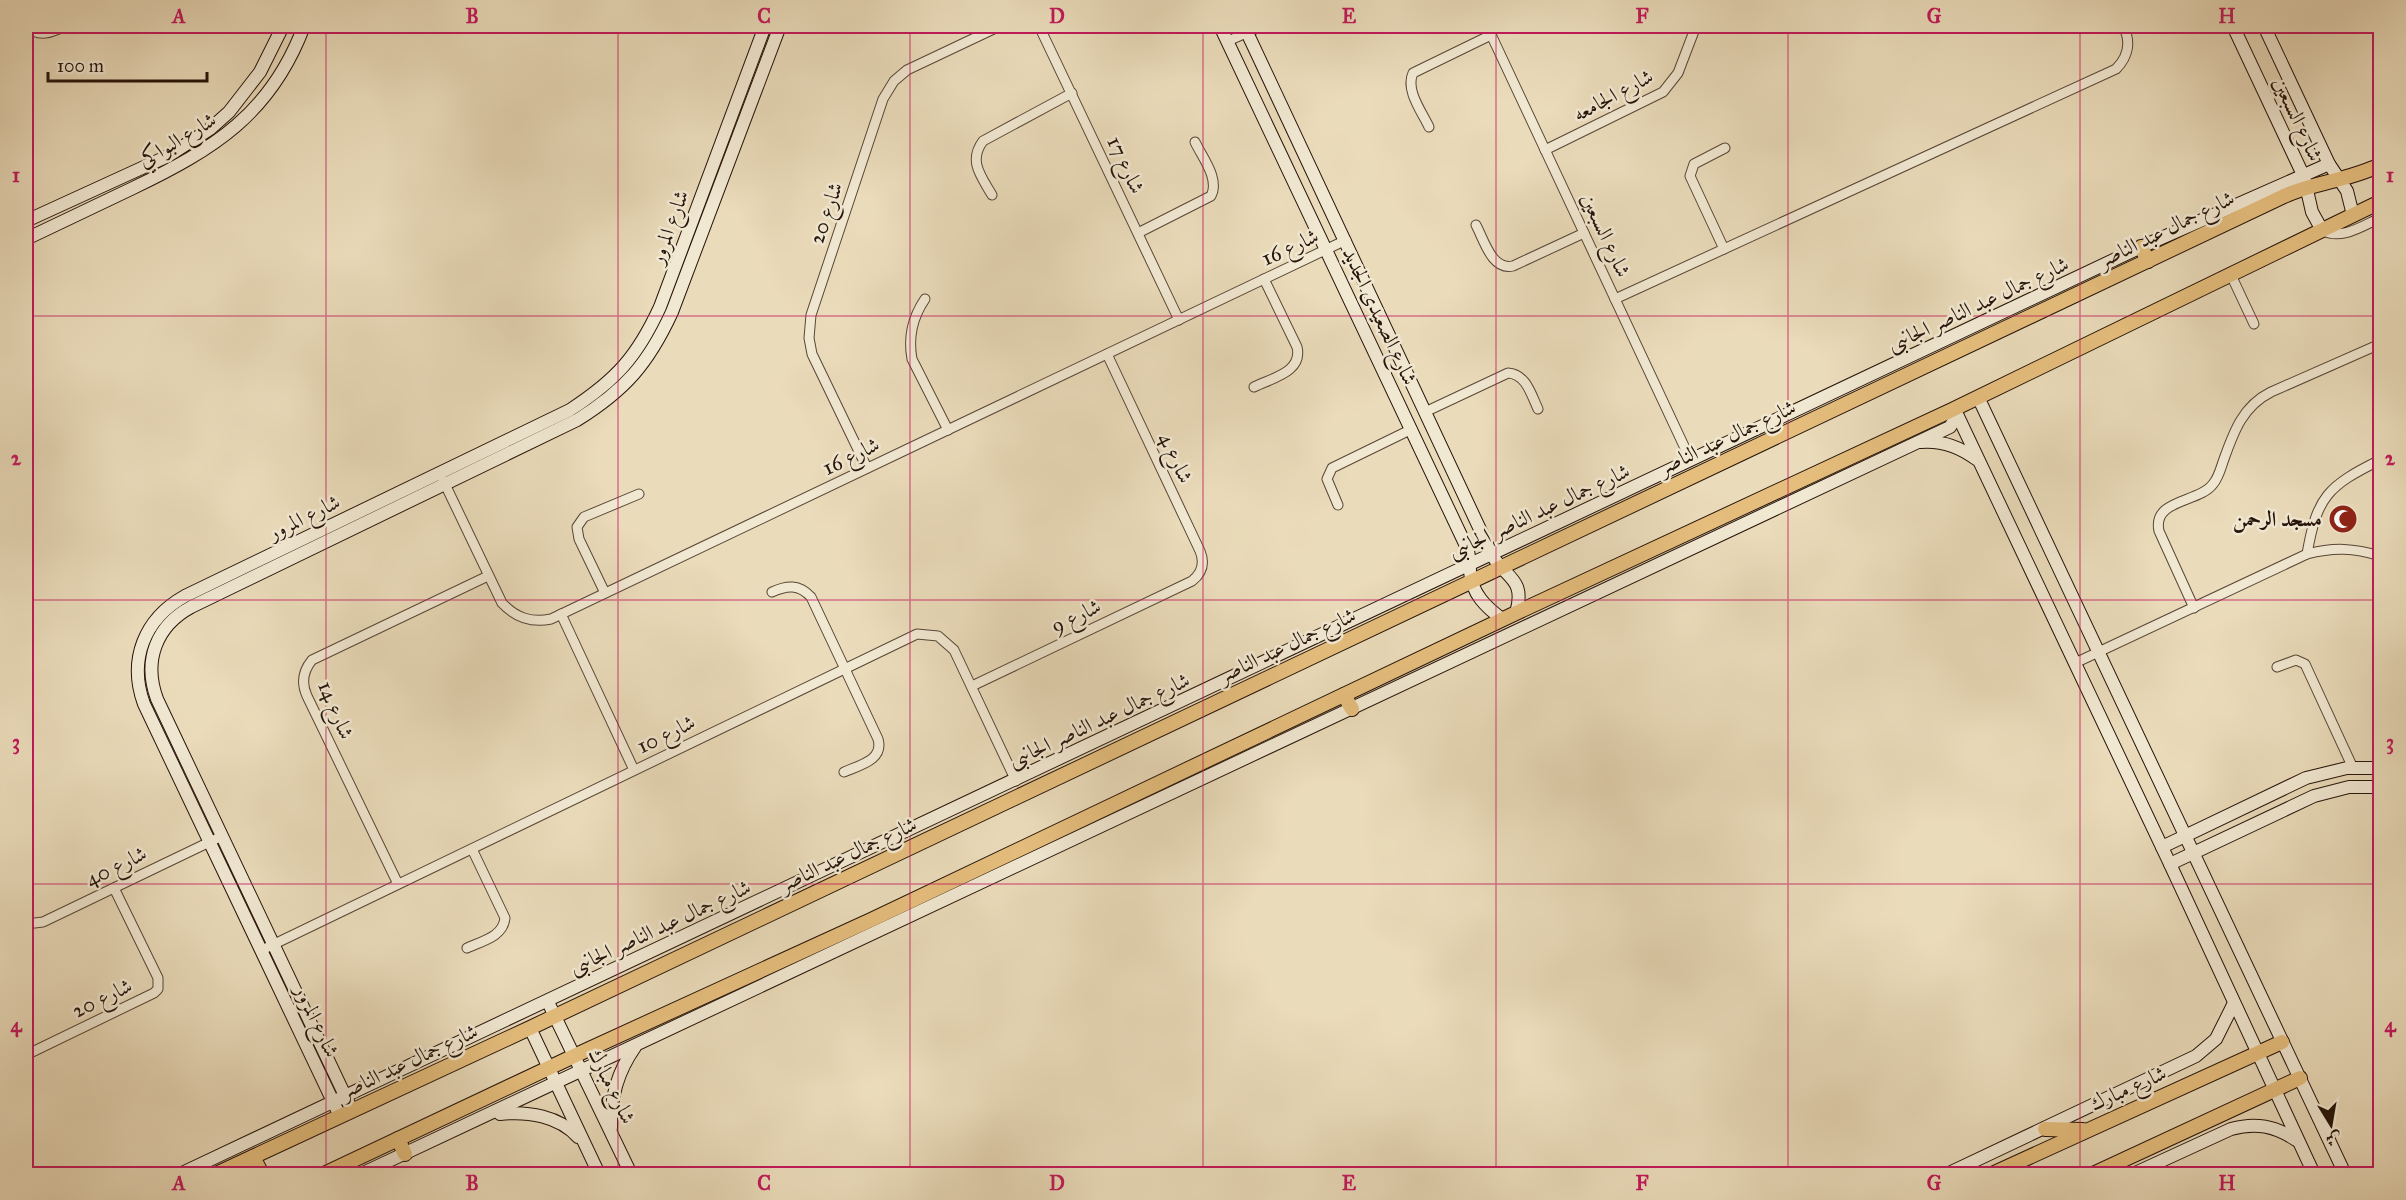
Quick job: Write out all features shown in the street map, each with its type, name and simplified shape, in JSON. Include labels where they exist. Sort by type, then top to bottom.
[{"type":"main road","name":"شارع البواكي","points":[[26,221],[168,156],[210,129],[240,99],[260,72],[283,26]]},
{"type":"main road","name":"شارع البواكي","points":[[26,239],[172,169],[197,156],[230,133],[259,104],[276,82],[304,26]]},
{"type":"main road","name":"شارع المرور","points":[[346,1113],[346,1097],[153,689],[151,660],[161,633],[174,618],[191,607],[570,410],[616,376],[628,363],[652,323],[765,26]]},
{"type":"main road","name":"شارع المرور","points":[[346,1113],[334,1102],[140,693],[138,658],[144,636],[165,609],[185,596],[442,478],[577,420],[620,390],[639,370],[661,335],[672,312],[780,26]]},
{"type":"main road","name":"شارع الصعيدى الجديد","points":[[1220,26],[1467,548],[1472,581],[1481,600],[1502,619]]},
{"type":"main road","name":"شارع السبعين","points":[[2233,26],[2304,181],[2312,212],[2322,230]]},
{"type":"main road","name":"شارع السبعين","points":[[2264,26],[2329,164],[2347,191],[2353,215]]},
{"type":"main road","name":"شارع الصعيدى الجديد","points":[[1245,29],[1492,555],[1514,578],[1519,600],[1516,613]]},
{"type":"main road","points":[[758,43],[771,48]]},
{"type":"main road","name":"شارع جمال عبد الناصر الجانبى","points":[[180,1174],[1016,781],[2141,247],[2304,181],[2329,164]]},
{"type":"main road","name":"شارع جمال عبد الناصر","points":[[216,1174],[530,1028],[2148,261],[2304,181],[2357,175],[2380,165]]},
{"type":"main road","points":[[1000,866],[1117,819],[1352,709],[1789,493],[1953,409],[2380,202]]},
{"type":"main road","points":[[684,243],[696,247]]},
{"type":"main road","points":[[2141,247],[2148,261]]},
{"type":"main road","points":[[1978,397],[2345,1174]]},
{"type":"main road","points":[[361,1174],[635,1047],[874,926],[1000,866],[1110,806],[1502,619],[1789,493],[1952,425],[1955,419],[1953,409]]},
{"type":"main road","points":[[1953,409],[2162,847],[2296,1140],[2314,1174]]},
{"type":"main road","points":[[1767,425],[1774,438]]},
{"type":"main road","points":[[1913,442],[1942,442],[1968,453],[1979,462]]},
{"type":"main road","points":[[1622,494],[1628,507]]},
{"type":"main road","points":[[1344,695],[1352,709]]},
{"type":"main road","points":[[2162,847],[2306,778],[2353,768],[2380,768]]},
{"type":"main road","points":[[2170,864],[2314,796],[2349,787],[2380,787]]},
{"type":"main road","points":[[1110,806],[1117,819]]},
{"type":"main road","points":[[324,1174],[574,1056],[874,926]]},
{"type":"main road","name":"شارع مبارك","points":[[548,1002],[631,1174]]},
{"type":"main road","points":[[1947,1174],[2196,1056],[2216,1039],[2234,1004]]},
{"type":"main road","points":[[530,1028],[599,1174]]},
{"type":"main road","name":"شارع مبارك","points":[[1992,1174],[2282,1042]]},
{"type":"main road","points":[[612,1132],[614,1094],[622,1069],[635,1047]]},
{"type":"main road","points":[[320,1072],[332,1067]]},
{"type":"main road","points":[[2093,1174],[2300,1078]]},
{"type":"main road","points":[[485,1118],[516,1112],[547,1118],[574,1132],[584,1144]]},
{"type":"main road","points":[[2133,1174],[2242,1126],[2276,1128],[2296,1140]]},
{"type":"main road","points":[[2045,1129],[2085,1130]]},
{"type":"main road","points":[[398,1139],[405,1154]]},
{"type":"main road","points":[[253,1157],[262,1174]]},
{"type":"street","points":[[26,26],[37,33],[51,32],[65,26]]},
{"type":"street","name":"شارع 20","points":[[867,468],[812,354],[809,338],[811,315],[890,87],[907,70],[1000,26]]},
{"type":"street","name":"شارع 17","points":[[1039,26],[1179,320]]},
{"type":"street","points":[[1228,42],[1245,29],[1262,26]]},
{"type":"street","name":"شارع السبعين","points":[[1486,26],[1691,461]]},
{"type":"street","name":"شارع الجامعه","points":[[1545,150],[1663,92],[1678,73],[1696,26]]},
{"type":"street","points":[[1615,299],[2116,69],[2123,61],[2128,46],[2123,26]]},
{"type":"street","points":[[1429,127],[1411,89],[1410,81],[1413,74],[1420,68],[1491,35]]},
{"type":"street","points":[[992,195],[977,171],[976,165],[977,152],[983,141],[1072,93]]},
{"type":"street","points":[[1138,233],[1211,196],[1215,188],[1214,179],[1195,142]]},
{"type":"street","points":[[1724,249],[1690,176],[1694,164],[1725,148]]},
{"type":"street","points":[[2322,230],[2334,234],[2346,233],[2380,218]]},
{"type":"street","points":[[1476,225],[1495,261],[1505,267],[1513,266],[1584,233]]},
{"type":"street","name":"شارع 16","points":[[442,478],[502,603],[518,616],[542,620],[561,614],[1346,240]]},
{"type":"street","points":[[2231,274],[2254,324]]},
{"type":"street","points":[[1254,387],[1289,370],[1296,363],[1298,355],[1297,347],[1264,279]]},
{"type":"street","points":[[925,299],[912,326],[912,359],[948,430]]},
{"type":"street","points":[[2194,608],[2159,531],[2158,522],[2162,513],[2169,506],[2202,494],[2212,486],[2238,423],[2255,402],[2380,344]]},
{"type":"street","name":"شارع 4","points":[[1107,354],[1202,555],[1202,568],[1196,578]]},
{"type":"street","points":[[1425,411],[1508,373],[1524,380],[1538,409]]},
{"type":"street","points":[[1338,505],[1327,479],[1335,465],[1412,429]]},
{"type":"street","points":[[2307,554],[2314,521],[2327,495],[2349,475],[2380,460]]},
{"type":"street","points":[[605,593],[579,539],[577,527],[584,518],[639,494]]},
{"type":"street","points":[[2075,663],[2307,554],[2346,548],[2380,556]]},
{"type":"street","name":"شارع 14","points":[[398,884],[304,690],[305,671],[312,660],[488,576]]},
{"type":"street","name":"شارع 9","points":[[972,686],[1196,578]]},
{"type":"street","points":[[772,592],[793,587],[807,593],[878,739],[880,747],[878,754],[872,760],[844,772]]},
{"type":"street","points":[[561,614],[634,770]]},
{"type":"street","name":"شارع 10","points":[[262,950],[911,636],[931,634],[944,640],[954,650],[1016,781]]},
{"type":"street","points":[[2277,667],[2296,660],[2305,664],[2353,768]]},
{"type":"street","name":"شارع 40","points":[[26,924],[44,922],[222,836]]},
{"type":"street","points":[[466,948],[496,935],[503,926],[505,918],[472,849]]},
{"type":"street","name":"شارع 20","points":[[26,1055],[158,989],[158,978],[114,888]]},
{"type":"place","name":"مسجد الرحمن","points":[[2343,519]]}]
